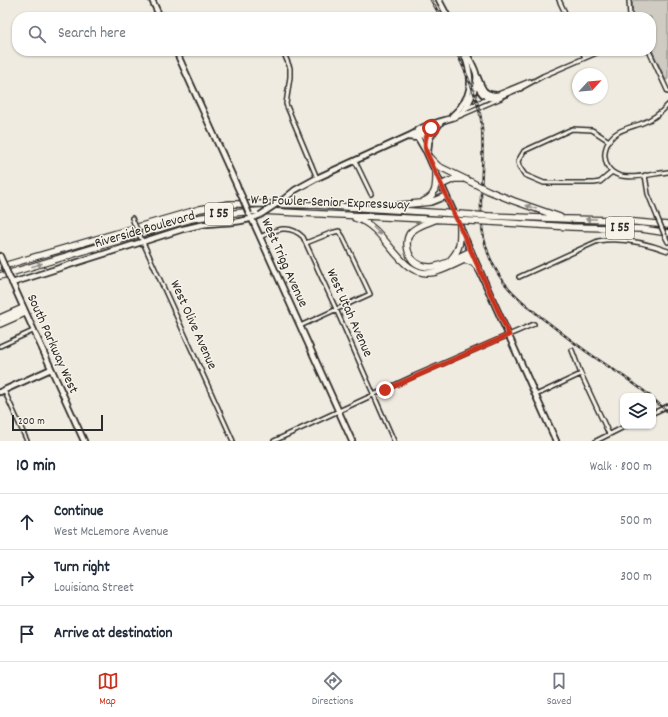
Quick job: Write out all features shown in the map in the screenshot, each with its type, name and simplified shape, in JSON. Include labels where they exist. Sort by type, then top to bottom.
[{"type":"highway","points":[[428,155],[438,166],[489,191],[568,219]]},
{"type":"highway","points":[[420,203],[433,196],[436,186],[436,173]]},
{"type":"highway","points":[[441,185],[454,179],[465,180]]},
{"type":"highway","points":[[361,208],[431,202],[446,196]]},
{"type":"highway","name":"W B Fowler Senior Expressway","points":[[1,263],[200,209],[229,204],[309,205],[489,216],[614,220],[668,225]]},
{"type":"highway","name":"W B Fowler Senior Expressway","points":[[0,276],[184,221],[216,214],[253,211],[343,214],[571,227],[642,229],[667,235]]},
{"type":"highway","points":[[343,214],[361,219],[373,227],[400,259],[410,268],[421,272],[435,272],[464,260],[472,253]]},
{"type":"highway","points":[[439,219],[416,228],[410,234],[407,241],[411,260],[419,265],[432,267],[472,253]]},
{"type":"highway","points":[[446,263],[458,251],[460,244],[460,226]]},
{"type":"highway","points":[[464,260],[471,261],[480,271]]},
{"type":"highway","points":[[0,318],[24,310]]},
{"type":"highway","points":[[0,324],[24,310]]},
{"type":"street","points":[[152,0],[158,12]]},
{"type":"street","points":[[439,0],[445,12]]},
{"type":"street","points":[[559,0],[565,12]]},
{"type":"street","points":[[629,0],[630,12]]},
{"type":"street","name":"West Trigg Avenue","points":[[178,56],[252,219],[259,238],[352,441]]},
{"type":"street","points":[[285,56],[290,68],[286,104],[317,178]]},
{"type":"street","points":[[449,119],[466,100],[469,92],[470,83],[465,56]]},
{"type":"street","points":[[467,56],[484,91],[490,95],[497,95]]},
{"type":"street","points":[[454,114],[488,98],[590,56]]},
{"type":"street","points":[[651,56],[668,92]]},
{"type":"street","points":[[468,66],[479,92],[484,97],[488,98],[499,96],[520,88]]},
{"type":"street","points":[[406,138],[432,123],[439,123],[460,114],[464,110],[474,91],[476,73]]},
{"type":"street","points":[[449,119],[490,104],[543,76]]},
{"type":"street","points":[[668,105],[651,119],[618,132],[609,141],[605,149],[607,166],[612,172],[620,176],[628,178],[668,172]]},
{"type":"street","points":[[428,155],[429,135],[439,123]]},
{"type":"street","points":[[609,141],[592,130],[572,129],[524,151],[518,161],[519,166],[525,175],[544,183],[594,183],[600,182],[612,172]]},
{"type":"street","name":"Riverside Boulevard","points":[[11,281],[142,240],[202,224],[230,223],[252,219],[284,199],[295,190],[317,178],[406,138],[418,131],[429,135]]},
{"type":"street","points":[[406,138],[418,138],[428,155],[556,441]]},
{"type":"street","points":[[355,161],[371,194]]},
{"type":"street","points":[[646,175],[648,194],[658,219],[667,235],[668,242]]},
{"type":"street","name":"West Olive Avenue","points":[[132,218],[233,441]]},
{"type":"street","name":"West Utah Avenue","points":[[259,238],[277,230],[285,229],[301,235],[336,309],[394,441]]},
{"type":"street","points":[[300,326],[370,294],[344,237],[339,231],[306,243]]},
{"type":"street","points":[[519,277],[598,241],[607,239],[645,243],[668,251]]},
{"type":"street","name":"South Parkway West","points":[[0,256],[1,263],[11,281],[84,441]]},
{"type":"street","points":[[274,441],[534,324]]},
{"type":"street","points":[[0,346],[33,331]]},
{"type":"street","points":[[572,350],[581,374],[609,434]]},
{"type":"street","points":[[27,441],[2,391],[51,369]]},
{"type":"street","points":[[536,395],[581,374]]},
{"type":"street","points":[[656,412],[668,406]]},
{"type":"street","points":[[596,441],[620,429]]},
{"type":"shaded area","points":[[632,0],[668,0],[668,79],[666,80],[655,56],[656,56],[656,12],[633,12]]},
{"type":"railway","points":[[431,0],[438,12]]},
{"type":"railway","points":[[458,56],[474,93],[481,119],[483,140],[481,222],[491,261],[503,281],[526,305],[578,345],[646,393]]},
{"type":"railway","points":[[656,402],[668,412]]},
{"type":"route","points":[[385,390],[509,335],[426,151],[426,136],[431,128]]}]
